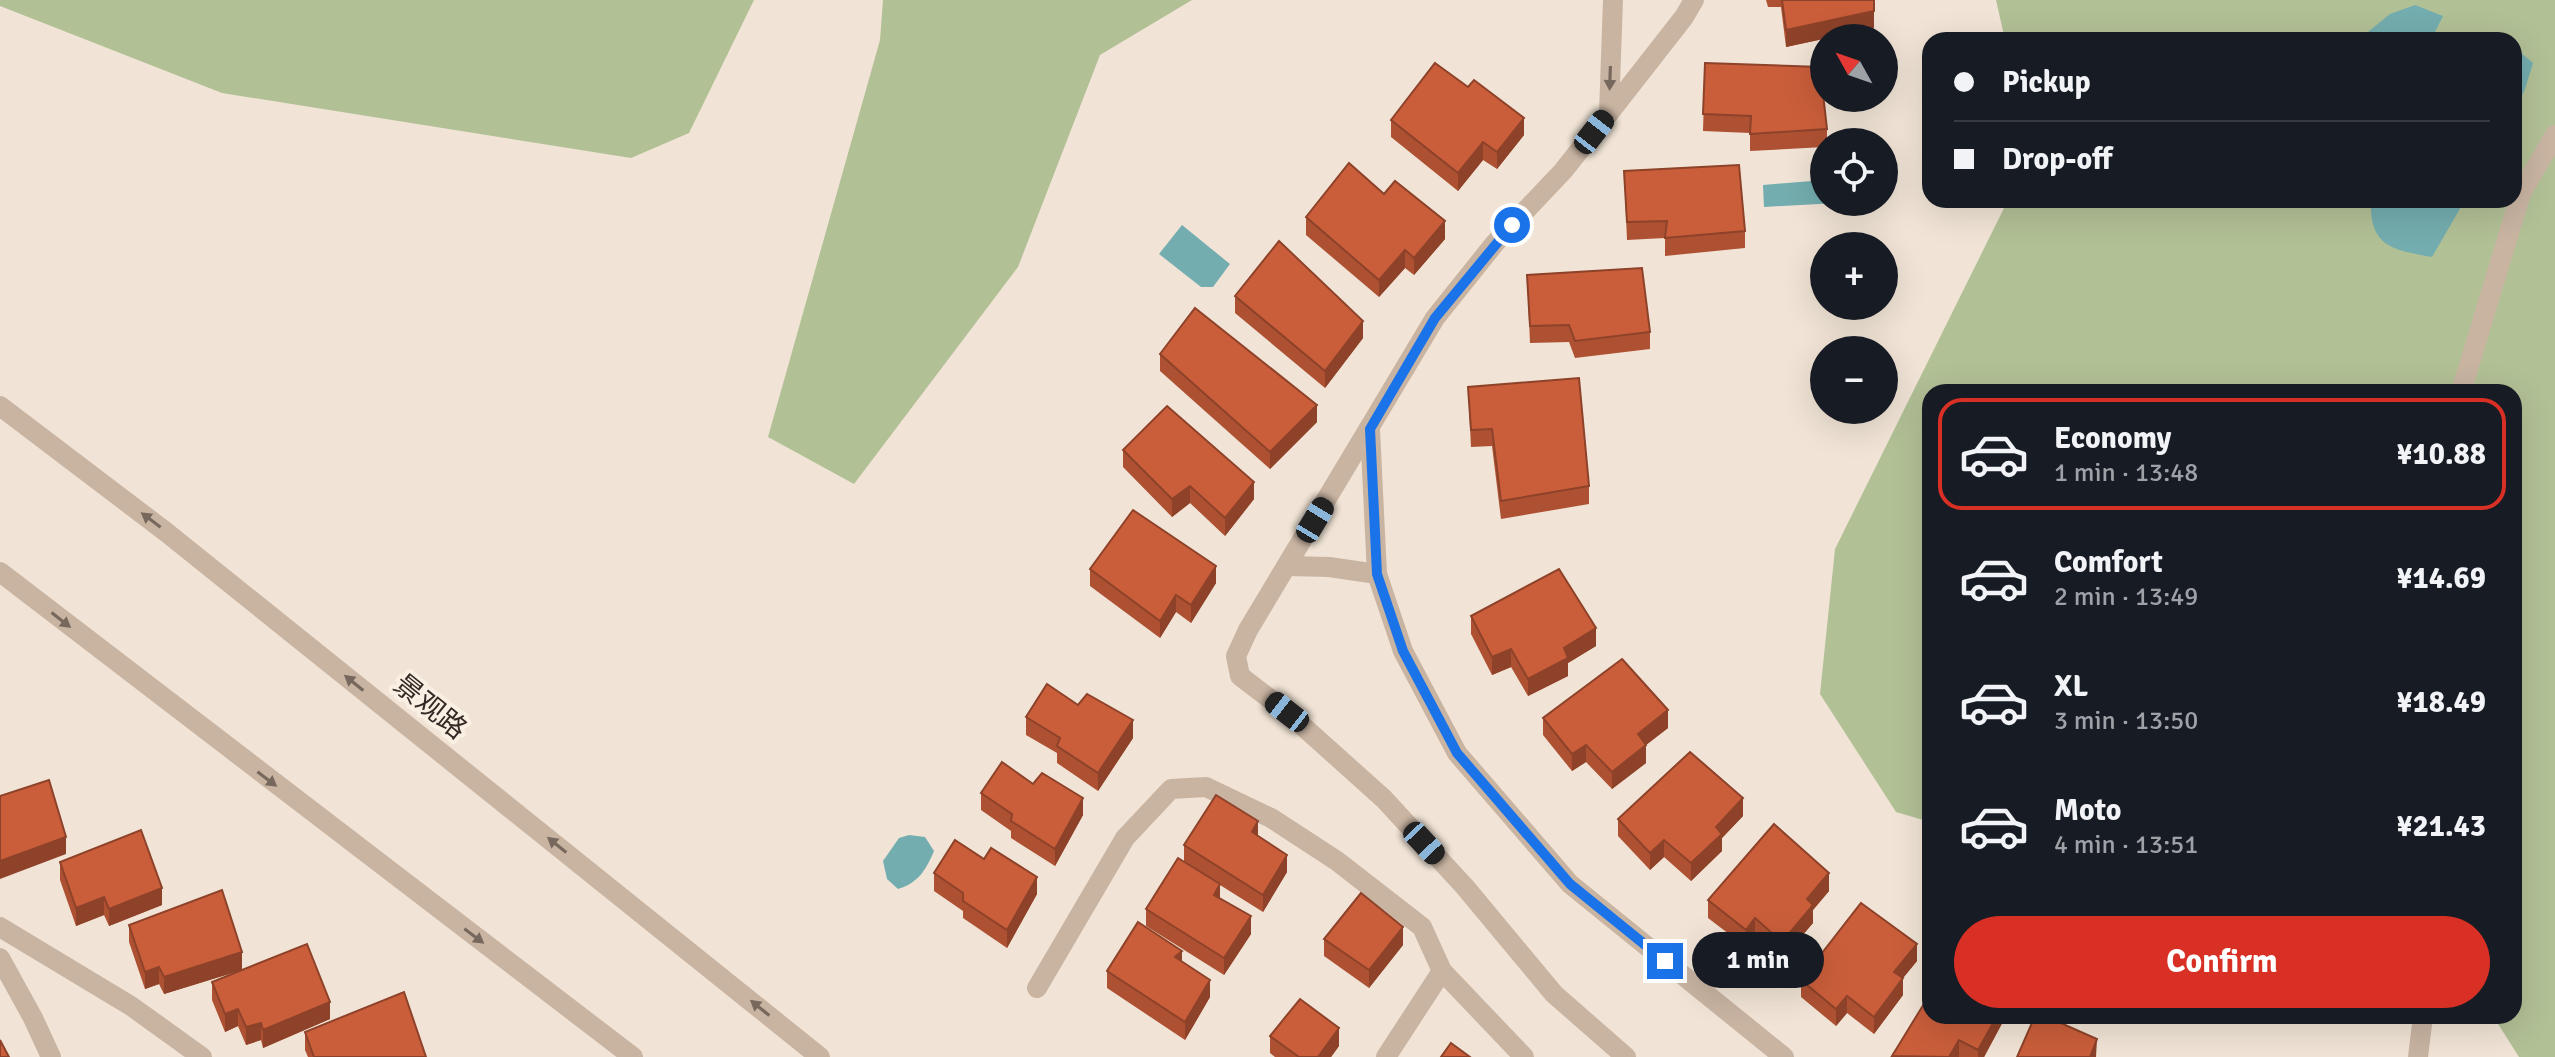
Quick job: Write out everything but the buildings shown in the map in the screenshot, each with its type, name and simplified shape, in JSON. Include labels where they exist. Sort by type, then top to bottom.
[{"type":"street","points":[[1609,113],[1613,0]]},
{"type":"street","points":[[1626,1057],[1554,994],[1465,887],[1384,799],[1287,712],[1240,676],[1236,656],[1248,630],[1435,318],[1495,243],[1563,171],[1684,17],[1694,0]]},
{"type":"street","points":[[2522,191],[2555,135]]},
{"type":"street","points":[[2463,384],[2516,208]]},
{"type":"street","name":"景观路","points":[[0,406],[179,541],[820,1057]]},
{"type":"street","points":[[1370,429],[1377,574],[1403,651],[1457,753],[1570,884],[1784,1057]]},
{"type":"street","points":[[1288,566],[1329,567],[1377,574]]},
{"type":"street","points":[[0,572],[633,1057]]},
{"type":"street","points":[[1037,988],[1125,838],[1171,789],[1206,787],[1271,818],[1324,852],[1422,927],[1442,971],[1524,1057]]},
{"type":"street","points":[[0,927],[131,1006],[202,1057]]},
{"type":"street","points":[[0,958],[51,1057]]},
{"type":"street","points":[[1386,1057],[1442,971]]},
{"type":"street","points":[[2418,1057],[2422,1024]]},
{"type":"green space","points":[[0,0],[754,0],[689,133],[631,158],[222,93],[0,6]]},
{"type":"green space","points":[[883,0],[1192,0],[1100,55],[1018,267],[854,484],[768,437],[880,40]]},
{"type":"green space","points":[[1996,0],[2555,0],[2555,1057],[2519,1057],[2498,1024],[2522,1024],[2522,384],[1922,384],[1922,820],[1896,812],[1820,694],[1835,549],[2004,208],[2522,208],[2522,32],[2003,32]]},
{"type":"water","points":[[2415,5],[2443,16],[2435,32],[2368,32],[2390,14]]},
{"type":"water","points":[[2522,54],[2533,63],[2522,95]]},
{"type":"water","points":[[1810,181],[1810,204],[1764,207],[1763,185]]},
{"type":"water","points":[[2371,208],[2460,208],[2432,257],[2405,252],[2385,243],[2374,227]]},
{"type":"water","points":[[1182,225],[1230,264],[1213,287],[1201,287],[1159,254]]},
{"type":"water","points":[[909,835],[925,837],[934,851],[920,875],[898,889],[887,879],[883,861],[899,838]]},
{"type":"route","points":[[1512,225],[1435,318],[1370,429],[1377,574],[1403,651],[1457,753],[1570,884],[1665,961]]}]
